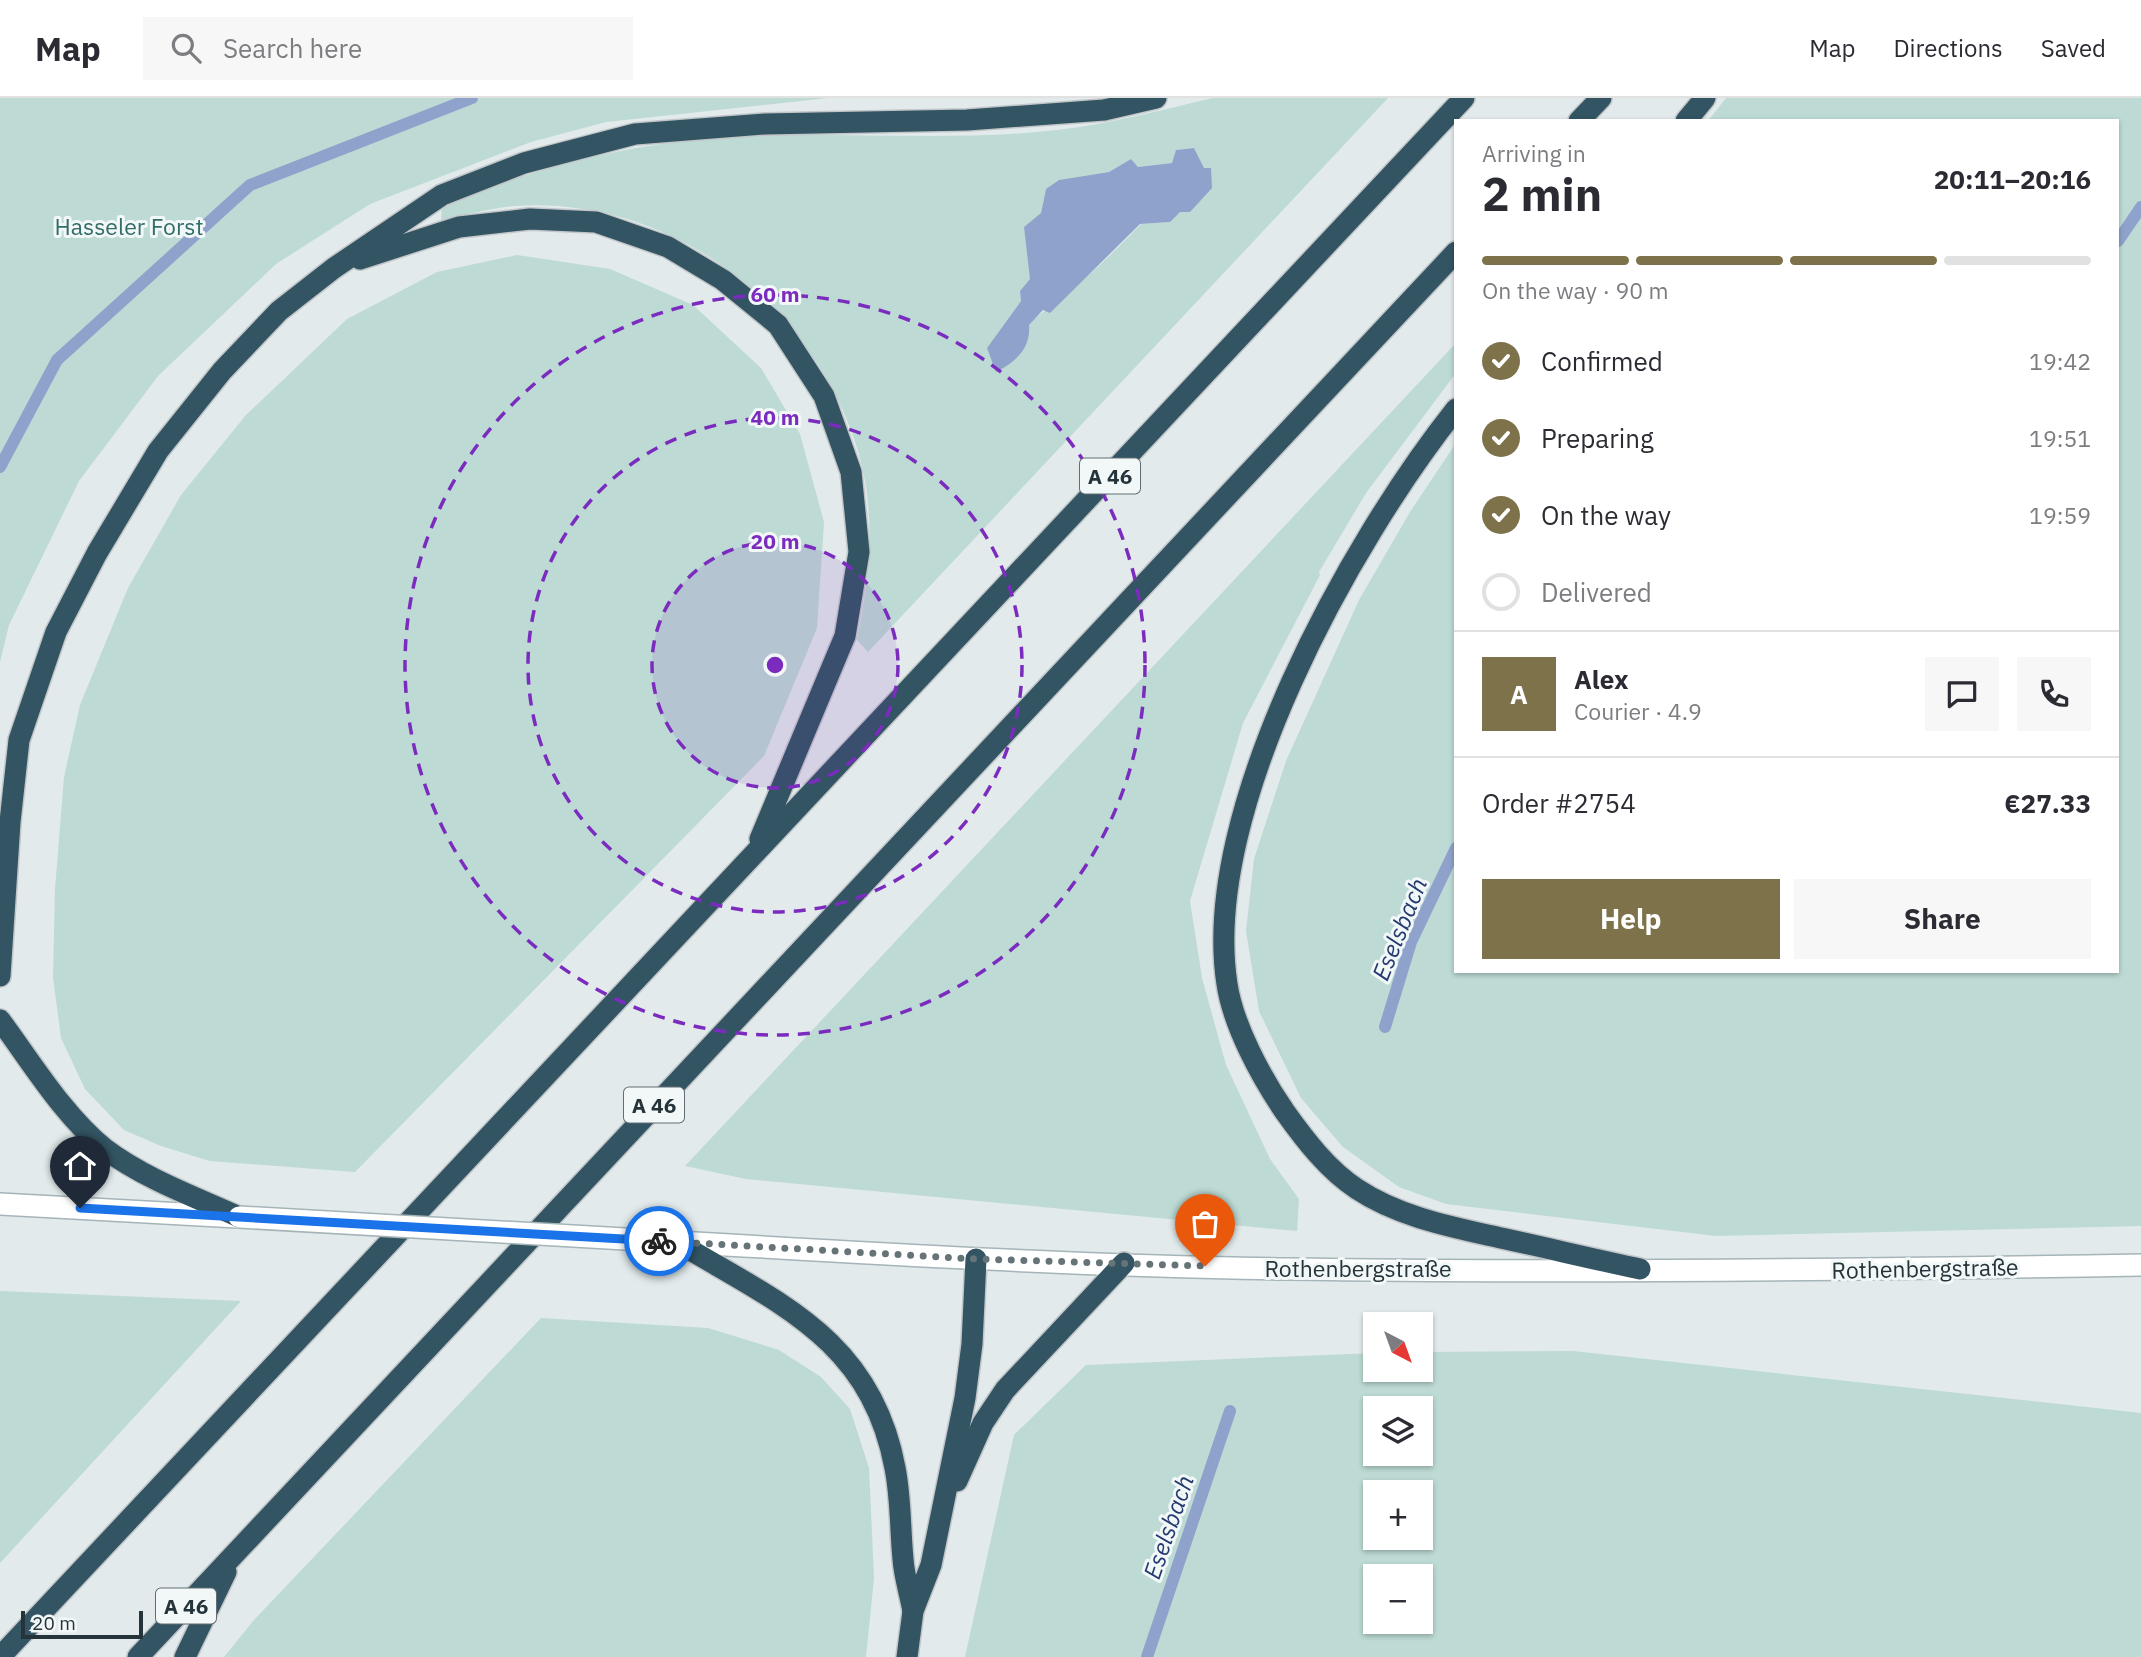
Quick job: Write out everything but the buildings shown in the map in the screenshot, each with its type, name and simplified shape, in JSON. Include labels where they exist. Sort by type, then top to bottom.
[{"type":"highway","points":[[0,976],[3,886],[19,740],[56,632],[97,552],[158,451],[222,371],[279,312],[334,268],[442,195],[524,163],[635,134],[765,124],[967,120],[1104,110],[1156,98]]},
{"type":"highway","name":"A 46","points":[[0,1657],[1464,98]]},
{"type":"highway","points":[[1581,119],[1601,98]]},
{"type":"highway","points":[[1688,119],[1705,98]]},
{"type":"highway","points":[[334,268],[459,227],[530,219],[596,222],[668,247],[723,280],[778,325],[824,396],[851,472],[859,552],[845,636],[755,852]]},
{"type":"highway","name":"A 46","points":[[138,1657],[1454,255]]},
{"type":"highway","points":[[1454,412],[1385,508],[1338,585],[1269,739],[1246,808],[1231,866],[1223,925],[1227,985],[1247,1045],[1272,1093],[1320,1157],[1355,1188],[1384,1205],[1449,1226],[1640,1269]]},
{"type":"highway","points":[[0,1020],[76,1120],[105,1149],[149,1175],[239,1217]]},
{"type":"highway","points":[[677,1242],[807,1320],[842,1353],[860,1378],[877,1411],[895,1465],[901,1511],[903,1560],[913,1611]]},
{"type":"highway","points":[[907,1657],[913,1611],[931,1565],[972,1345],[976,1259]]},
{"type":"highway","points":[[941,1515],[983,1423],[1005,1390],[1124,1263]]},
{"type":"highway","points":[[185,1657],[234,1555]]},
{"type":"main road","name":"Rothenbergstraße","points":[[0,1204],[976,1259],[1286,1269],[2141,1265]]},
{"type":"green space","name":"Hasseler Forst","points":[[0,98],[828,98],[606,122],[531,142],[370,204],[276,264],[158,376],[79,481],[9,625],[0,662]]},
{"type":"green space","points":[[1213,98],[1388,98],[868,652],[857,640],[869,546],[868,498],[858,451],[837,398],[807,349],[771,306],[728,269],[679,240],[627,219],[571,207],[514,206],[441,220],[442,208],[480,192],[559,165],[641,147],[765,135],[949,136],[1057,130]],"holes":[[[1194,148],[1204,169],[1170,222],[1141,224],[1105,260],[1049,308],[987,348],[1021,301],[1020,291],[1031,279],[1024,227],[1041,213],[1046,189],[1060,180],[1109,172],[1131,159],[1138,167],[1172,163],[1177,150]]]},
{"type":"green space","points":[[1726,98],[2141,98],[2141,1226],[1716,1236],[1446,1204],[1399,1187],[1343,1147],[1301,1098],[1259,1011],[1246,931],[1254,859],[1286,761],[1359,600],[1410,512],[1454,446],[1454,973],[2119,973],[2119,119],[1710,119]]},
{"type":"green space","points":[[517,255],[610,269],[693,305],[761,368],[800,434],[824,522],[817,628],[764,756],[355,1172],[210,1161],[161,1146],[124,1130],[85,1089],[61,1038],[53,977],[55,889],[64,777],[80,705],[128,588],[181,495],[246,415],[347,319],[437,272]]},
{"type":"green space","points":[[1454,345],[1454,376],[1366,493],[1319,572],[1320,575],[1243,723],[1190,901],[1202,978],[1226,1065],[1270,1159],[1299,1199],[1297,1231],[746,1179],[685,1166]]},
{"type":"green space","points":[[0,1291],[241,1301],[0,1563]]},
{"type":"green space","points":[[541,1318],[708,1328],[779,1350],[821,1377],[850,1409],[869,1468],[874,1578],[866,1657],[224,1657],[254,1620]]},
{"type":"green space","points":[[1573,1351],[2141,1413],[2141,1657],[965,1657],[1014,1435],[1086,1365],[1363,1353],[1363,1382],[1433,1382],[1433,1352]]},
{"type":"water","points":[[1194,148],[1204,168],[1211,168],[1212,188],[1190,212],[1180,212],[1170,222],[1140,224],[1050,313],[1043,310],[1029,325],[1027,341],[1020,354],[996,372],[987,348],[1021,301],[1020,291],[1030,279],[1024,227],[1041,213],[1046,189],[1059,180],[1109,172],[1131,159],[1138,167],[1172,163],[1176,150]]},
{"type":"waterway","points":[[0,467],[57,360],[250,185],[472,98]]},
{"type":"waterway","name":"Eselsbach","points":[[2119,240],[2141,207]]},
{"type":"waterway","name":"Eselsbach","points":[[1385,1027],[1411,942],[1454,852]]},
{"type":"waterway","name":"Eselsbach","points":[[1147,1657],[1230,1411]]},
{"type":"way so far","points":[[659,1241],[976,1259],[1205,1266]]},
{"type":"route","points":[[80,1208],[659,1241]]}]
